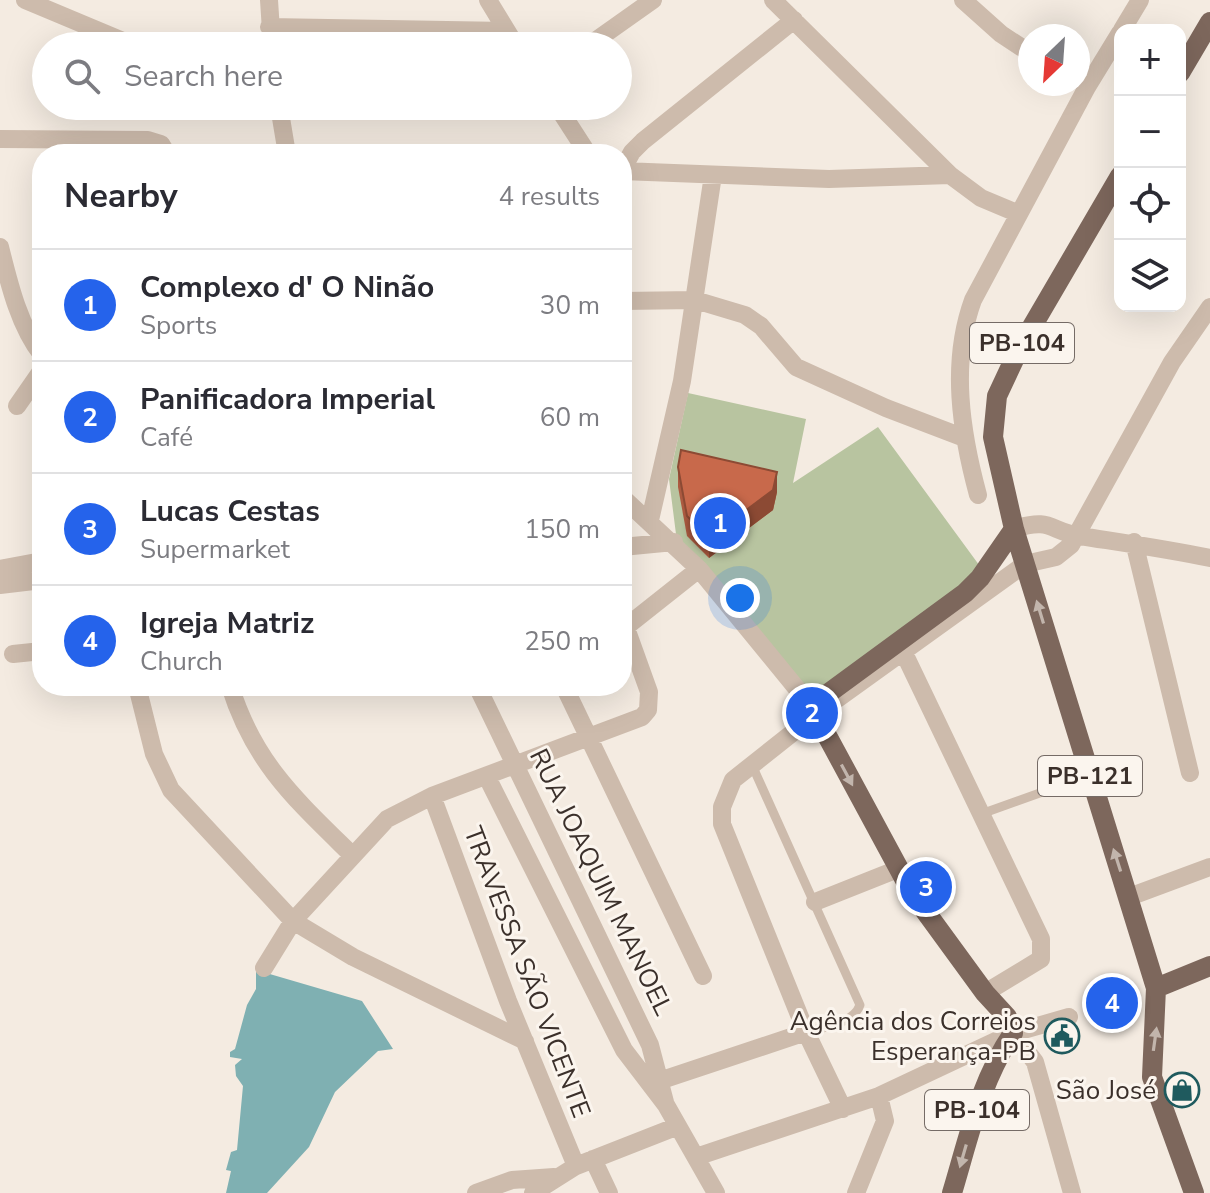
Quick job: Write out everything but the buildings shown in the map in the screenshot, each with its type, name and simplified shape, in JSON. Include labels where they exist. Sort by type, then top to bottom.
[{"type":"main road","points":[[1186,63],[1210,22]]},
{"type":"main road","name":"PB-104","points":[[1014,529],[994,449],[997,396],[1019,349],[1114,186]]},
{"type":"main road","points":[[1013,1033],[1007,1017],[985,993],[898,869],[813,711],[921,629],[980,578],[1014,529]]},
{"type":"main road","name":"PB-121","points":[[1014,529],[1156,988],[1152,1077],[1194,1193]]},
{"type":"main road","points":[[1156,988],[1210,966]]},
{"type":"main road","name":"PB-104","points":[[952,1193],[983,1089],[993,1063],[1013,1033]]},
{"type":"street","points":[[25,0],[102,32]]},
{"type":"street","points":[[269,0],[270,32]]},
{"type":"street","points":[[488,0],[507,32]]},
{"type":"street","points":[[608,32],[653,0]]},
{"type":"street","points":[[773,0],[950,175],[981,198],[1019,214]]},
{"type":"street","points":[[963,0],[1018,45]]},
{"type":"street","points":[[1126,24],[1140,0]]},
{"type":"street","points":[[632,152],[794,20]]},
{"type":"street","points":[[269,27],[379,32]]},
{"type":"street","points":[[1090,74],[1114,42]]},
{"type":"street","points":[[978,495],[962,437],[961,341],[965,321],[1077,96]]},
{"type":"street","points":[[281,120],[285,144]]},
{"type":"street","points":[[566,120],[582,144]]},
{"type":"street","points":[[0,139],[45,144]]},
{"type":"street","points":[[105,144],[148,140],[155,144]]},
{"type":"street","points":[[632,171],[829,179],[950,175]]},
{"type":"street","points":[[650,520],[682,381],[713,175]]},
{"type":"street","points":[[0,247],[32,338]]},
{"type":"street","points":[[632,301],[695,300],[754,320],[796,367],[886,408],[962,437]]},
{"type":"street","points":[[843,1109],[806,1032],[722,824],[722,807],[727,789],[813,711],[1025,564],[1056,557],[1071,545],[1172,362],[1210,307]]},
{"type":"street","points":[[17,406],[32,384]]},
{"type":"street","points":[[632,505],[699,569],[813,711]]},
{"type":"street","points":[[1014,529],[1033,523],[1047,525],[1075,536],[1134,542],[1210,558]]},
{"type":"street","points":[[632,546],[674,542]]},
{"type":"street","points":[[1134,542],[1190,773]]},
{"type":"street","points":[[0,569],[32,563]]},
{"type":"street","points":[[632,623],[699,569]]},
{"type":"street","points":[[0,585],[32,581]]},
{"type":"street","points":[[264,968],[293,921],[351,854],[387,819],[432,796],[642,717],[648,710],[649,692],[632,649]]},
{"type":"street","points":[[903,651],[1041,939],[1041,959],[985,993]]},
{"type":"street","points":[[13,654],[32,652]]},
{"type":"street","points":[[140,696],[154,754],[171,790],[293,921],[353,957],[525,1041]]},
{"type":"street","points":[[233,696],[240,719],[256,751],[306,810],[351,854]]},
{"type":"street","name":"RUA JOAQUIM MANOEL","points":[[482,696],[650,1045],[654,1083]]},
{"type":"street","points":[[569,696],[703,976]]},
{"type":"street","name":"RUA JOAQUIM MANOEL","points":[[487,777],[624,1050],[654,1083],[716,1193]]},
{"type":"street","name":"TRAVESSA SÃO VICENTE","points":[[432,796],[525,1041],[584,1162],[609,1193]]},
{"type":"street","points":[[1129,897],[1210,867]]},
{"type":"street","points":[[815,902],[898,869]]},
{"type":"street","points":[[696,1157],[879,1096],[1013,1033],[1069,1017]]},
{"type":"street","points":[[654,1083],[806,1032]]},
{"type":"street","points":[[1013,1033],[1035,1062],[1072,1193]]},
{"type":"street","points":[[856,1193],[885,1121],[879,1096]]},
{"type":"street","points":[[533,1193],[554,1177],[584,1162],[678,1126]]},
{"type":"street","points":[[476,1193],[512,1180],[554,1177]]},
{"type":"lane","points":[[752,765],[860,1005],[856,1014],[848,1019],[806,1032]]},
{"type":"lane","points":[[981,814],[1090,775]]},
{"type":"green space","points":[[688,393],[806,419],[793,483],[878,427],[982,569],[815,695],[794,683],[677,542],[669,479]]},
{"type":"water","points":[[256,970],[362,1001],[393,1049],[378,1051],[335,1092],[309,1147],[267,1193],[226,1193],[231,1171],[226,1170],[231,1152],[237,1150],[243,1086],[236,1076],[235,1065],[242,1059],[230,1057],[230,1052],[235,1049],[247,1005],[256,989]]},
{"type":"place","name":"Complexo d' O Ninão","points":[[720,523]]},
{"type":"place","name":"Panificadora Imperial","points":[[812,713]]},
{"type":"place","name":"Lucas Cestas","points":[[926,887]]},
{"type":"place","name":"Igreja Matriz","points":[[1112,1003]]},
{"type":"place","name":"Agência dos Correios Esperança-PB","points":[[1062,1036]]},
{"type":"place","name":"São José","points":[[1182,1090]]}]
